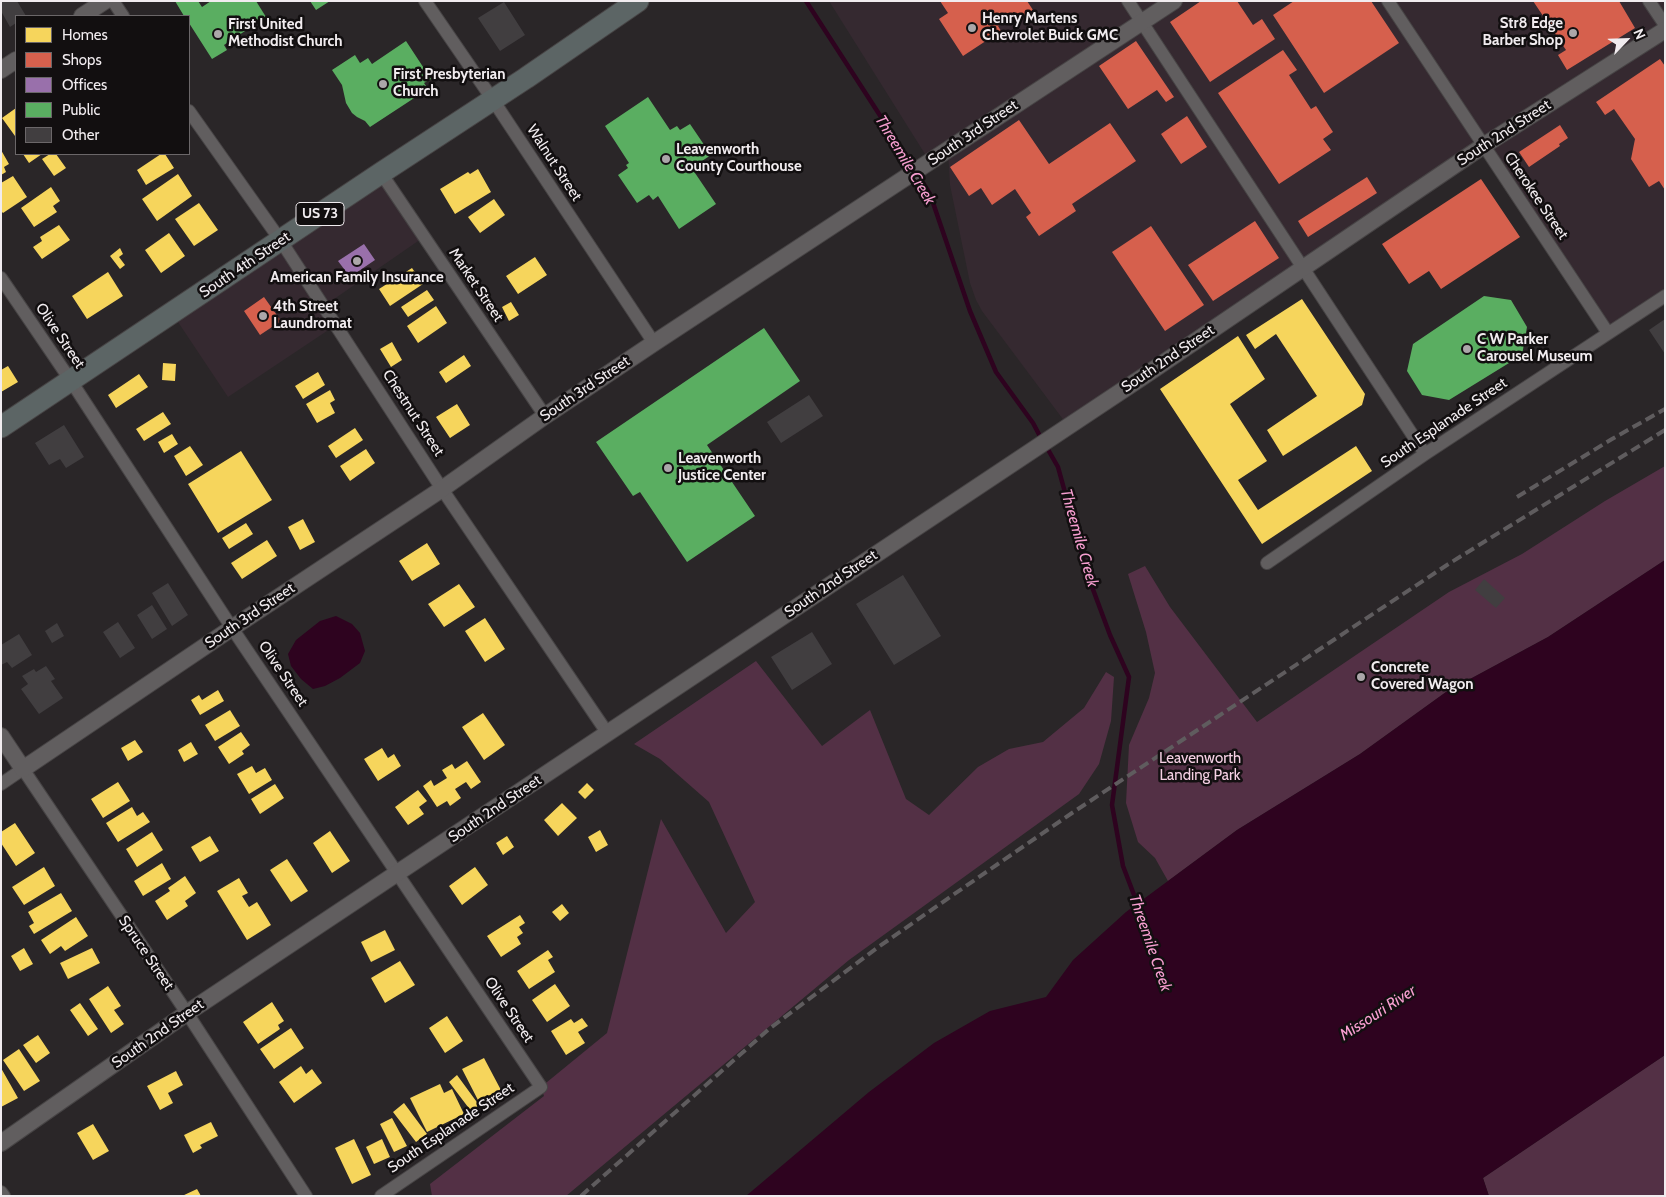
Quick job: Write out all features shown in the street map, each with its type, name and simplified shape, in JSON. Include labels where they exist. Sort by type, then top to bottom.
[{"type":"highway","name":"South 4th Street","points":[[1,427],[493,100],[638,1]]},
{"type":"street","points":[[84,15],[105,1]]},
{"type":"street","points":[[113,1],[122,15]]},
{"type":"street","name":"Walnut Street","points":[[425,1],[654,343]]},
{"type":"street","points":[[1128,1],[1425,454]]},
{"type":"street","name":"South 3rd Street","points":[[1,784],[442,489],[544,416],[1174,1]]},
{"type":"street","name":"Cherokee Street","points":[[1388,1],[1608,333]]},
{"type":"street","points":[[1649,1],[1665,25]]},
{"type":"street","name":"South 2nd Street","points":[[1,1143],[187,1014],[1144,376],[1483,146],[1665,30]]},
{"type":"street","points":[[1,70],[15,61]]},
{"type":"street","name":"Chestnut Street","points":[[190,112],[281,241],[442,489],[608,734]]},
{"type":"street","name":"Market Street","points":[[381,173],[544,416]]},
{"type":"street","name":"Olive Street","points":[[1,278],[71,381],[232,628],[540,1087]]},
{"type":"street","name":"South Esplanade Street","points":[[1267,563],[1425,454],[1665,296]]},
{"type":"street","name":"Spruce Street","points":[[1,736],[306,1196]]},
{"type":"street","name":"South Esplanade Street","points":[[381,1196],[540,1087]]},
{"type":"street","points":[[1,1192],[4,1196]]},
{"type":"shaded area","points":[[829,1],[1665,1],[1665,296],[1608,333],[1483,146],[1068,426],[982,311],[976,300],[970,283],[950,185],[948,151],[930,162]]},
{"type":"shaded area","points":[[381,173],[424,237],[324,306],[336,325],[228,397],[172,313]]},
{"type":"green space","name":"Leavenworth Landing Park","points":[[1665,466],[1665,560],[1548,637],[1446,692],[1360,754],[1237,830],[1168,881],[1155,858],[1138,842],[1126,803],[1129,745],[1149,698],[1155,673],[1146,632],[1128,574],[1145,566],[1170,607],[1257,722],[1449,592],[1522,554],[1605,501]]},
{"type":"green space","points":[[756,661],[822,746],[870,710],[906,799],[929,815],[978,767],[1009,749],[1043,742],[1084,708],[1106,672],[1114,677],[1111,721],[1099,764],[1079,794],[849,960],[566,1196],[432,1196],[430,1184],[544,1096],[541,1087],[607,1033],[661,819],[726,933],[755,902],[709,802],[660,759],[634,744]]},
{"type":"green space","points":[[1665,1055],[1665,1196],[1489,1196],[1483,1178]]},
{"type":"water","name":"Missouri River","points":[[1665,560],[1665,1055],[1483,1178],[1489,1196],[746,1196],[869,1092],[934,1043],[990,1011],[1046,997],[1073,960],[1126,912],[1237,830],[1360,754],[1446,692],[1548,637]]},
{"type":"water","points":[[336,616],[352,624],[360,633],[365,651],[360,663],[340,678],[325,686],[313,689],[301,679],[291,666],[288,654],[296,640],[320,621]]},
{"type":"building: Homes","points":[[15,109],[15,136],[2,118]]},
{"type":"building: Homes","points":[[1,150],[9,164],[4,167],[6,172],[1,175]]},
{"type":"building: Homes","points":[[24,155],[41,155],[29,163]]},
{"type":"building: Homes","points":[[48,155],[57,155],[66,168],[54,176],[42,159]]},
{"type":"building: Homes","points":[[160,155],[166,155],[174,168],[146,185],[137,170]]},
{"type":"building: Homes","points":[[478,169],[491,192],[455,214],[440,189],[468,172],[470,174]]},
{"type":"building: Homes","points":[[178,174],[192,196],[157,221],[142,199]]},
{"type":"building: Homes","points":[[13,176],[27,197],[3,213],[1,211],[1,183]]},
{"type":"building: Homes","points":[[51,187],[60,201],[53,206],[57,212],[34,227],[21,208]]},
{"type":"building: Homes","points":[[494,199],[505,215],[480,233],[468,217]]},
{"type":"building: Homes","points":[[199,203],[218,230],[194,246],[175,219]]},
{"type":"building: Homes","points":[[59,225],[70,240],[42,259],[33,247],[42,241],[40,237]]},
{"type":"building: Homes","points":[[169,233],[185,256],[161,273],[145,250]]},
{"type":"building: Homes","points":[[120,248],[123,254],[119,257],[125,265],[120,269],[110,256]]},
{"type":"building: Homes","points":[[535,257],[547,275],[518,294],[506,276]]},
{"type":"building: Homes","points":[[412,268],[423,284],[390,306],[379,289]]},
{"type":"building: Homes","points":[[108,272],[123,296],[87,319],[72,296]]},
{"type":"building: Homes","points":[[427,290],[434,300],[408,317],[401,307]]},
{"type":"building: Homes","points":[[1302,299],[1365,394],[1362,405],[1283,456],[1267,430],[1317,396],[1276,334],[1255,349],[1246,335]]},
{"type":"building: Homes","points":[[511,302],[519,315],[509,321],[502,307]]},
{"type":"building: Homes","points":[[436,306],[447,323],[418,343],[407,326]]},
{"type":"building: Homes","points":[[1238,336],[1265,379],[1230,404],[1267,461],[1238,480],[1258,510],[1356,446],[1372,471],[1262,544],[1160,389]]},
{"type":"building: Homes","points":[[392,342],[402,360],[391,367],[380,349]]},
{"type":"building: Homes","points":[[464,355],[471,366],[446,383],[439,372]]},
{"type":"building: Homes","points":[[163,363],[176,364],[175,381],[162,380]]},
{"type":"building: Homes","points":[[8,366],[18,382],[1,392],[1,370]]},
{"type":"building: Homes","points":[[318,372],[325,385],[303,399],[295,386]]},
{"type":"building: Homes","points":[[139,374],[148,387],[116,408],[108,395]]},
{"type":"building: Homes","points":[[330,390],[335,400],[330,403],[335,413],[317,423],[306,404]]},
{"type":"building: Homes","points":[[457,404],[470,425],[450,438],[436,417]]},
{"type":"building: Homes","points":[[163,412],[171,424],[144,441],[136,429]]},
{"type":"building: Homes","points":[[355,428],[363,440],[336,458],[328,446]]},
{"type":"building: Homes","points":[[172,434],[178,444],[164,453],[158,442]]},
{"type":"building: Homes","points":[[190,446],[203,465],[186,476],[174,456]]},
{"type":"building: Homes","points":[[366,449],[375,463],[350,481],[340,466]]},
{"type":"building: Homes","points":[[241,451],[272,500],[218,533],[188,484]]},
{"type":"building: Homes","points":[[303,519],[315,542],[300,550],[288,527]]},
{"type":"building: Homes","points":[[246,523],[253,534],[229,549],[222,538]]},
{"type":"building: Homes","points":[[267,540],[277,556],[242,579],[231,563]]},
{"type":"building: Homes","points":[[427,543],[440,564],[412,581],[399,561]]},
{"type":"building: Homes","points":[[459,584],[475,607],[444,627],[428,604]]},
{"type":"building: Homes","points":[[485,618],[505,649],[485,662],[465,631]]},
{"type":"building: Homes","points":[[218,690],[224,701],[200,715],[191,700],[199,695],[202,700]]},
{"type":"building: Homes","points":[[230,710],[240,726],[215,741],[205,725]]},
{"type":"building: Homes","points":[[483,713],[505,745],[484,760],[462,727]]},
{"type":"building: Homes","points":[[241,732],[250,745],[242,751],[244,754],[229,764],[218,747]]},
{"type":"building: Homes","points":[[135,740],[143,752],[128,761],[121,748]]},
{"type":"building: Homes","points":[[191,742],[198,754],[184,762],[178,750]]},
{"type":"building: Homes","points":[[382,748],[388,758],[394,754],[401,766],[378,781],[364,759]]},
{"type":"building: Homes","points":[[467,761],[481,782],[471,789],[466,782],[455,789],[461,798],[450,806],[447,801],[437,807],[423,786],[431,780],[434,786],[447,778],[442,770],[452,764],[455,769]]},
{"type":"building: Homes","points":[[252,766],[256,773],[265,768],[272,780],[249,794],[237,774]]},
{"type":"building: Homes","points":[[118,782],[130,801],[103,818],[91,799]]},
{"type":"building: Homes","points":[[587,783],[594,790],[585,799],[578,792]]},
{"type":"building: Homes","points":[[275,784],[284,798],[260,814],[251,799]]},
{"type":"building: Homes","points":[[418,790],[427,801],[419,807],[424,814],[408,825],[395,807]]},
{"type":"building: Homes","points":[[562,803],[577,818],[558,836],[544,820]]},
{"type":"building: Homes","points":[[132,807],[137,816],[143,812],[150,822],[118,842],[106,823]]},
{"type":"building: Homes","points":[[15,823],[35,853],[16,866],[1,843],[1,832]]},
{"type":"building: Homes","points":[[600,830],[608,845],[596,852],[588,837]]},
{"type":"building: Homes","points":[[330,831],[350,861],[332,873],[313,843]]},
{"type":"building: Homes","points":[[152,832],[163,850],[137,867],[126,849]]},
{"type":"building: Homes","points":[[210,836],[219,851],[200,862],[191,847]]},
{"type":"building: Homes","points":[[507,836],[514,847],[503,855],[496,843]]},
{"type":"building: Homes","points":[[287,859],[308,891],[291,902],[270,870]]},
{"type":"building: Homes","points":[[162,863],[171,879],[143,896],[134,881]]},
{"type":"building: Homes","points":[[44,867],[55,886],[24,905],[12,887]]},
{"type":"building: Homes","points":[[475,867],[488,885],[462,905],[449,886]]},
{"type":"building: Homes","points":[[185,876],[196,893],[185,901],[188,906],[167,920],[155,901],[170,891],[168,888]]},
{"type":"building: Homes","points":[[239,878],[248,893],[242,896],[249,907],[257,902],[271,925],[247,940],[217,891]]},
{"type":"building: Homes","points":[[61,893],[72,911],[34,934],[29,926],[34,923],[28,912]]},
{"type":"building: Homes","points":[[562,904],[569,913],[560,921],[552,912]]},
{"type":"building: Homes","points":[[520,915],[525,923],[519,927],[523,933],[517,937],[521,944],[501,957],[487,936]]},
{"type":"building: Homes","points":[[76,917],[88,936],[65,951],[61,946],[50,954],[41,940]]},
{"type":"building: Homes","points":[[385,930],[395,950],[371,962],[361,942]]},
{"type":"building: Homes","points":[[24,948],[33,964],[20,971],[11,956]]},
{"type":"building: Homes","points":[[92,948],[100,963],[68,979],[60,963]]},
{"type":"building: Homes","points":[[548,950],[553,957],[548,960],[555,972],[529,989],[517,971]]},
{"type":"building: Homes","points":[[400,961],[415,985],[385,1003],[371,978]]},
{"type":"building: Homes","points":[[555,984],[570,1006],[547,1022],[532,1000]]},
{"type":"building: Homes","points":[[108,986],[121,1006],[114,1010],[124,1024],[111,1033],[89,999]]},
{"type":"building: Homes","points":[[272,1002],[284,1021],[278,1025],[280,1029],[258,1044],[243,1022]]},
{"type":"building: Homes","points":[[80,1003],[98,1029],[88,1036],[70,1010]]},
{"type":"building: Homes","points":[[447,1016],[463,1041],[445,1053],[429,1028]]},
{"type":"building: Homes","points":[[582,1018],[588,1026],[578,1032],[585,1043],[566,1055],[551,1031],[571,1019],[574,1023]]},
{"type":"building: Homes","points":[[291,1028],[304,1048],[274,1069],[260,1049]]},
{"type":"building: Homes","points":[[38,1035],[50,1053],[36,1063],[23,1045]]},
{"type":"building: Homes","points":[[19,1049],[40,1081],[24,1091],[3,1060]]},
{"type":"building: Homes","points":[[484,1058],[502,1092],[480,1104],[462,1069]]},
{"type":"building: Homes","points":[[301,1066],[306,1074],[312,1069],[322,1083],[294,1103],[279,1082]]},
{"type":"building: Homes","points":[[1,1068],[18,1098],[1,1107]]},
{"type":"building: Homes","points":[[176,1071],[183,1085],[168,1093],[173,1103],[160,1110],[147,1086]]},
{"type":"building: Homes","points":[[457,1075],[479,1105],[471,1111],[449,1082]]},
{"type":"building: Homes","points":[[440,1084],[444,1093],[452,1089],[464,1114],[427,1132],[410,1098]]},
{"type":"building: Homes","points":[[404,1103],[427,1134],[416,1142],[393,1112]]},
{"type":"building: Homes","points":[[392,1118],[407,1146],[394,1152],[380,1124]]},
{"type":"building: Homes","points":[[211,1122],[218,1136],[200,1145],[202,1148],[193,1153],[184,1135]]},
{"type":"building: Homes","points":[[93,1124],[109,1151],[93,1160],[77,1133]]},
{"type":"building: Homes","points":[[354,1139],[371,1175],[352,1184],[335,1148]]},
{"type":"building: Homes","points":[[382,1139],[390,1157],[374,1164],[366,1147]]},
{"type":"building: Homes","points":[[197,1189],[201,1196],[182,1196]]},
{"type":"building: Shops","name":"Henry Martens Chevrolet Buick GMC","points":[[940,1],[1027,1],[1033,10],[1017,20],[1014,15],[998,26],[1001,31],[963,56],[939,19],[948,13]]},
{"type":"building: Shops","points":[[1201,1],[1237,1],[1253,25],[1262,19],[1275,39],[1210,82],[1170,22]]},
{"type":"building: Shops","points":[[1294,1],[1371,1],[1399,43],[1324,93],[1273,15]]},
{"type":"building: Shops","points":[[1533,1],[1619,1],[1635,28],[1567,70],[1558,55],[1566,50]]},
{"type":"building: Shops","points":[[1136,41],[1174,97],[1166,102],[1157,90],[1128,109],[1099,66]]},
{"type":"building: Shops","points":[[1283,50],[1297,70],[1289,75],[1311,109],[1316,106],[1333,132],[1323,139],[1331,150],[1279,184],[1218,93]]},
{"type":"building: Shops","points":[[1660,59],[1665,66],[1665,190],[1659,181],[1649,187],[1631,159],[1635,139],[1614,109],[1605,115],[1596,102]]},
{"type":"building: Shops","points":[[1187,116],[1207,147],[1181,164],[1161,134]]},
{"type":"building: Shops","points":[[1019,120],[1049,164],[1110,123],[1136,161],[1072,204],[1076,211],[1039,236],[1026,217],[1031,213],[1015,189],[992,205],[981,188],[969,196],[950,167]]},
{"type":"building: Shops","points":[[1560,125],[1568,138],[1559,144],[1560,146],[1529,167],[1519,152]]},
{"type":"building: Shops","points":[[1367,177],[1377,193],[1308,237],[1298,221]]},
{"type":"building: Shops","points":[[1481,179],[1520,237],[1441,289],[1429,271],[1409,284],[1382,244]]},
{"type":"building: Shops","points":[[1255,221],[1279,258],[1213,301],[1188,265]]},
{"type":"building: Shops","points":[[1151,226],[1204,305],[1165,331],[1112,252]]},
{"type":"building: Shops","name":"4th Street Laundromat","points":[[264,297],[281,321],[260,335],[244,311]]},
{"type":"building: Offices","name":"American Family Insurance","points":[[364,244],[375,260],[350,277],[338,261]]},
{"type":"building: Public","name":"First United Methodist Church","points":[[175,1],[198,1],[202,7],[211,1],[256,1],[266,17],[224,45],[227,50],[212,59],[190,25],[190,15],[183,15]]},
{"type":"building: Public","points":[[310,1],[330,1],[316,10]]},
{"type":"building: Public","name":"First Presbyterian Church","points":[[406,41],[431,79],[424,83],[428,89],[370,127],[365,121],[352,113],[346,103],[342,85],[332,70],[355,55],[360,63],[368,58],[372,64]]},
{"type":"building: Public","name":"Leavenworth County Courthouse","points":[[648,97],[670,130],[677,126],[680,130],[690,124],[711,155],[699,163],[702,168],[695,173],[716,204],[679,229],[658,196],[653,200],[649,195],[637,203],[618,175],[628,168],[626,165],[629,163],[605,126]]},
{"type":"building: Public","name":"C W Parker Carousel Museum","points":[[1484,296],[1511,300],[1527,327],[1522,355],[1449,400],[1422,395],[1407,371],[1413,344]]},
{"type":"building: Public","name":"Leavenworth Justice Center","points":[[764,328],[800,381],[707,445],[755,516],[687,562],[640,492],[633,496],[596,442]]},
{"type":"building: Other","points":[[1,1],[17,1],[25,15],[15,15],[15,24],[10,27],[1,11]]},
{"type":"building: Other","points":[[504,2],[525,35],[500,51],[478,18]]},
{"type":"building: Other","points":[[1665,319],[1665,354],[1649,330]]},
{"type":"building: Other","points":[[809,395],[823,416],[781,443],[767,422]]},
{"type":"building: Other","points":[[64,425],[84,457],[66,468],[60,459],[49,465],[35,443]]},
{"type":"building: Other","points":[[903,575],[941,636],[894,665],[856,604]]},
{"type":"building: Other","points":[[1484,579],[1505,598],[1496,608],[1475,590]]},
{"type":"building: Other","points":[[168,583],[188,615],[172,626],[152,593]]},
{"type":"building: Other","points":[[152,605],[167,629],[152,639],[137,615]]},
{"type":"building: Other","points":[[118,622],[135,648],[120,658],[103,632]]},
{"type":"building: Other","points":[[57,623],[64,636],[52,643],[45,631]]},
{"type":"building: Other","points":[[812,632],[832,664],[792,690],[771,657]]},
{"type":"building: Other","points":[[19,634],[32,655],[12,668],[7,662],[1,665],[1,645]]},
{"type":"building: Other","points":[[46,666],[55,679],[51,681],[63,698],[39,714],[21,689],[28,684],[22,676],[34,669],[36,672]]},
{"type":"waterway","name":"Threemile Creek","points":[[806,1],[914,168]]},
{"type":"waterway","name":"Threemile Creek","points":[[918,175],[930,194],[970,311],[996,372],[1033,423],[1042,440]]},
{"type":"waterway","name":"Threemile Creek","points":[[1046,446],[1058,467],[1088,576],[1110,635],[1129,677],[1112,805],[1123,866],[1139,908]]},
{"type":"railway","points":[[1517,497],[1665,409]]},
{"type":"railway","points":[[581,1196],[769,1029],[877,948],[1072,813],[1450,563],[1665,430]]},
{"type":"place","name":"Henry Martens Chevrolet Buick GMC","points":[[972,28]]},
{"type":"place","name":"Str8 Edge Barber Shop","points":[[1573,33]]},
{"type":"place","name":"First United Methodist Church","points":[[218,34]]},
{"type":"place","name":"First Presbyterian Church","points":[[383,84]]},
{"type":"place","name":"Leavenworth County Courthouse","points":[[666,159]]},
{"type":"place","name":"American Family Insurance","points":[[357,261]]},
{"type":"place","name":"4th Street Laundromat","points":[[263,316]]},
{"type":"place","name":"C W Parker Carousel Museum","points":[[1467,349]]},
{"type":"place","name":"Leavenworth Justice Center","points":[[668,468]]},
{"type":"place","name":"Concrete Covered Wagon","points":[[1361,677]]}]
